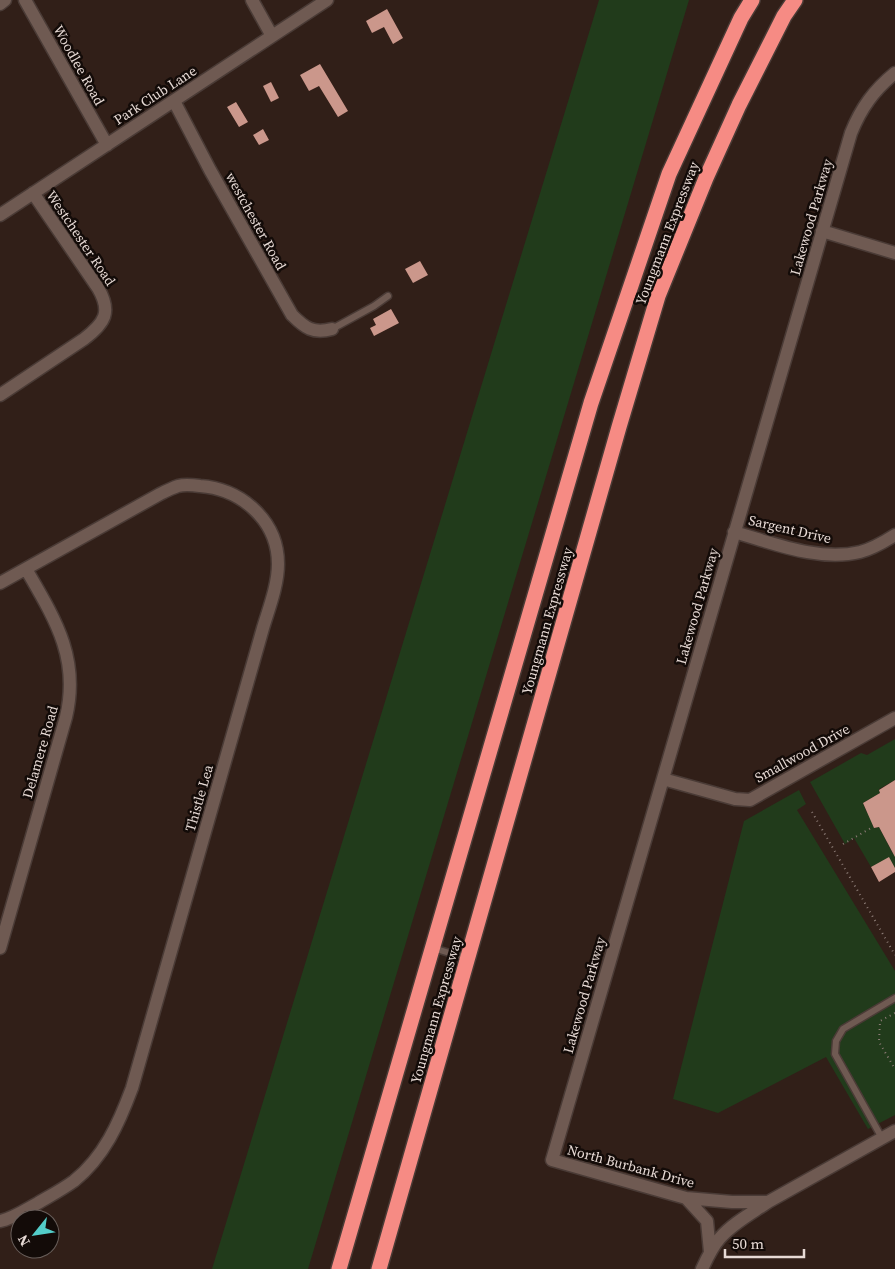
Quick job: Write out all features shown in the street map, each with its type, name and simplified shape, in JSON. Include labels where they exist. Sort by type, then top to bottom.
[{"type":"highway","name":"Youngmann Expressway","points":[[339,1269],[591,403],[669,174],[741,18],[752,0]]},
{"type":"highway","name":"Youngmann Expressway","points":[[379,1269],[658,296],[728,129],[780,25],[795,0]]},
{"type":"street","points":[[0,4],[6,0]]},
{"type":"street","name":"Woodlee Road","points":[[25,0],[107,145]]},
{"type":"street","points":[[252,0],[272,36]]},
{"type":"street","name":"Park Club Lane","points":[[0,216],[327,0]]},
{"type":"street","name":"Lakewood Parkway","points":[[552,1160],[822,231],[857,118],[881,85],[895,74]]},
{"type":"street","name":"westchester Road","points":[[174,100],[210,170],[292,315],[305,328],[322,332],[332,329]]},
{"type":"street","name":"Westchester Road","points":[[0,395],[97,329],[105,314],[106,305],[98,288],[33,193]]},
{"type":"street","points":[[822,231],[895,253]]},
{"type":"street","name":"Thistle Lea","points":[[0,583],[176,486],[197,485],[222,490],[235,494],[248,503],[266,523],[276,551],[278,564],[276,578],[132,1088],[123,1112],[112,1136],[90,1167],[74,1181],[33,1205],[0,1221]]},
{"type":"street","name":"Sargent Drive","points":[[734,532],[830,555],[862,552],[895,535]]},
{"type":"street","name":"Delamere Road","points":[[0,948],[66,717],[71,687],[64,642],[53,616],[26,569]]},
{"type":"street","name":"Smallwood Drive","points":[[663,779],[736,799],[750,800],[895,718]]},
{"type":"street","name":"North Burbank Drive","points":[[552,1160],[686,1198],[732,1202],[768,1202],[895,1131]]},
{"type":"street","points":[[686,1198],[707,1221],[710,1252]]},
{"type":"street","points":[[702,1269],[710,1252],[720,1238],[735,1224],[768,1202]]},
{"type":"lane","points":[[332,329],[374,306],[388,296]]},
{"type":"lane","points":[[433,948],[468,959]]},
{"type":"lane","points":[[882,1138],[835,1054],[836,1040],[843,1029],[895,998]]},
{"type":"path","points":[[812,812],[895,955]]},
{"type":"path","points":[[844,844],[873,826]]},
{"type":"path","points":[[895,1013],[880,1021],[880,1042],[895,1069]]},
{"type":"green space","points":[[599,0],[689,0],[308,1269],[212,1269]]},
{"type":"green space","points":[[895,739],[895,780],[879,789],[880,793],[863,803],[866,811],[875,822],[872,824],[874,828],[879,827],[893,854],[895,853],[895,868],[889,858],[871,867],[854,838],[845,844],[810,782],[861,753],[867,755]]},
{"type":"green space","points":[[799,790],[806,804],[797,810],[895,971],[895,1115],[868,1129],[826,1057],[718,1113],[673,1099],[744,821]]},
{"type":"building","points":[[387,9],[403,38],[393,44],[384,27],[372,33],[366,21]]},
{"type":"building","points":[[320,64],[348,111],[338,117],[319,86],[309,91],[300,75]]},
{"type":"building","points":[[271,82],[279,98],[271,102],[263,86]]},
{"type":"building","points":[[236,102],[248,122],[239,127],[227,107]]},
{"type":"building","points":[[263,129],[269,140],[259,145],[253,135]]},
{"type":"building","points":[[420,261],[428,275],[413,283],[405,269]]},
{"type":"building","points":[[391,309],[399,323],[374,336],[370,328],[376,325],[373,319]]},
{"type":"building","points":[[895,780],[895,857],[879,827],[874,828],[863,803],[880,793],[879,790]]},
{"type":"building","points":[[889,857],[895,872],[879,882],[871,867]]}]
